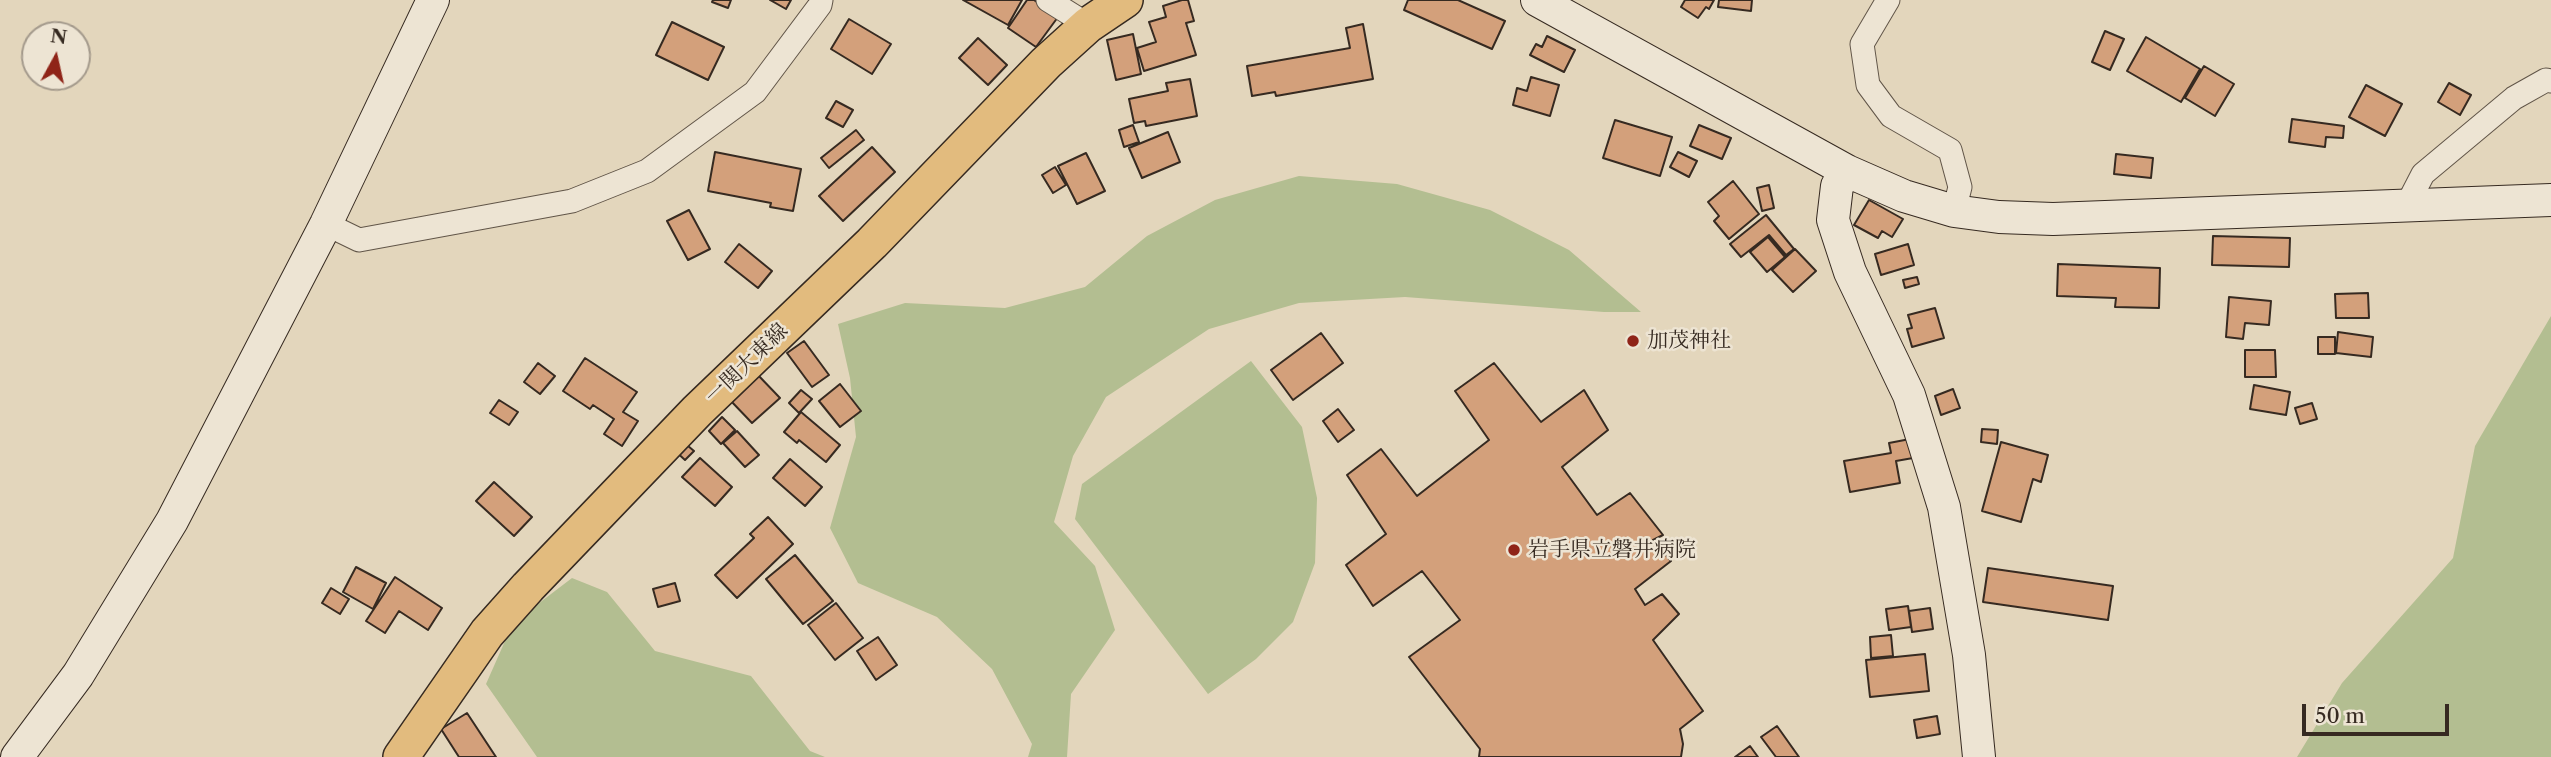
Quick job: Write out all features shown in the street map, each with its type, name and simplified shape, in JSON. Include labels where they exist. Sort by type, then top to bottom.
[{"type":"main road","name":"一関大東線","points":[[401,757],[487,633],[528,587],[698,411],[872,243],[1046,63],[1088,25],[1125,0]]},
{"type":"street","points":[[16,757],[78,675],[172,521],[326,224],[433,0]]},
{"type":"street","points":[[326,224],[359,240],[572,201],[647,172],[755,92],[820,5],[821,0]]},
{"type":"street","points":[[1048,0],[1088,25]]},
{"type":"street","points":[[1536,0],[1847,172],[1904,196],[1954,211],[1999,217],[2053,219],[2551,200]]},
{"type":"street","points":[[1888,0],[1862,44],[1868,85],[1891,116],[1950,150],[1960,187],[1954,211]]},
{"type":"street","points":[[2407,205],[2423,174],[2514,98],[2546,80],[2551,81]]},
{"type":"street","points":[[1847,172],[1837,186],[1833,220],[1850,272],[1909,395],[1944,508],[1969,654],[1979,757]]},
{"type":"green space","points":[[1299,176],[1397,184],[1490,210],[1569,250],[1641,312],[1604,312],[1405,297],[1299,303],[1209,329],[1106,397],[1073,456],[1054,522],[1095,566],[1115,630],[1071,694],[1067,757],[1028,757],[1032,744],[992,669],[937,617],[858,583],[830,528],[856,437],[850,378],[838,324],[905,303],[1005,308],[1085,287],[1147,236],[1215,200]]},
{"type":"green space","points":[[2551,316],[2551,757],[2297,757],[2342,683],[2453,558],[2475,446]]},
{"type":"green space","points":[[1251,361],[1302,427],[1317,498],[1315,563],[1293,622],[1256,659],[1208,694],[1075,519],[1082,484]]},
{"type":"green space","points":[[572,578],[607,592],[655,651],[751,676],[810,751],[825,757],[537,757],[486,684],[513,623]]},
{"type":"building","points":[[731,0],[728,8],[712,2]]},
{"type":"building","points":[[770,0],[791,0],[786,9]]},
{"type":"building","points":[[963,0],[1022,0],[1008,25]]},
{"type":"building","points":[[1027,0],[1034,0],[1058,17],[1036,47],[1008,28]]},
{"type":"building","points":[[1188,0],[1194,21],[1186,23],[1196,55],[1144,71],[1137,48],[1156,42],[1149,22],[1166,17],[1163,6]]},
{"type":"building","points":[[1408,0],[1458,0],[1505,21],[1492,49],[1404,10]]},
{"type":"building","points":[[1685,0],[1714,0],[1709,9],[1706,7],[1698,18],[1681,7]]},
{"type":"building","points":[[1719,0],[1752,0],[1751,11],[1718,7]]},
{"type":"building","points":[[849,19],[891,44],[872,74],[831,49]]},
{"type":"building","points":[[672,22],[724,47],[708,80],[656,55]]},
{"type":"building","points":[[1363,24],[1373,79],[1276,96],[1275,92],[1252,96],[1247,66],[1350,48],[1346,28]]},
{"type":"building","points":[[2105,31],[2124,39],[2110,70],[2092,62]]},
{"type":"building","points":[[1133,34],[1141,74],[1116,80],[1107,40]]},
{"type":"building","points":[[1547,36],[1575,50],[1564,72],[1530,55],[1536,44],[1542,47]]},
{"type":"building","points":[[2146,37],[2200,69],[2181,102],[2127,71]]},
{"type":"building","points":[[978,38],[1007,65],[988,85],[959,58]]},
{"type":"building","points":[[2204,66],[2234,84],[2215,116],[2185,98]]},
{"type":"building","points":[[1531,77],[1559,85],[1550,116],[1513,105],[1517,88],[1527,91]]},
{"type":"building","points":[[1190,79],[1197,116],[1146,126],[1145,121],[1134,123],[1129,99],[1168,91],[1166,83]]},
{"type":"building","points":[[2449,83],[2471,95],[2460,115],[2438,102]]},
{"type":"building","points":[[2366,85],[2402,104],[2385,136],[2349,117]]},
{"type":"building","points":[[836,101],[853,110],[843,127],[826,118]]},
{"type":"building","points":[[2292,119],[2344,126],[2343,138],[2326,137],[2325,147],[2289,142]]},
{"type":"building","points":[[1615,120],[1672,137],[1660,176],[1603,158]]},
{"type":"building","points":[[1133,125],[1139,142],[1124,147],[1119,130]]},
{"type":"building","points":[[1699,125],[1731,138],[1722,159],[1690,146]]},
{"type":"building","points":[[856,130],[864,140],[829,168],[821,158]]},
{"type":"building","points":[[1168,132],[1180,162],[1142,178],[1129,148]]},
{"type":"building","points":[[872,147],[895,172],[843,221],[819,196]]},
{"type":"building","points":[[715,152],[801,169],[793,211],[770,207],[771,203],[708,191]]},
{"type":"building","points":[[1678,152],[1697,161],[1689,177],[1670,167]]},
{"type":"building","points":[[1086,153],[1105,191],[1077,204],[1058,166]]},
{"type":"building","points":[[2116,154],[2153,158],[2151,178],[2114,174]]},
{"type":"building","points":[[1055,167],[1066,185],[1053,193],[1042,175]]},
{"type":"building","points":[[1733,181],[1759,214],[1729,239],[1714,221],[1719,216],[1708,202]]},
{"type":"building","points":[[1769,185],[1774,208],[1762,211],[1757,188]]},
{"type":"building","points":[[1869,200],[1903,219],[1892,237],[1882,231],[1878,238],[1854,225]]},
{"type":"building","points":[[689,210],[710,249],[688,260],[667,221]]},
{"type":"building","points":[[1766,215],[1794,249],[1786,255],[1769,235],[1741,257],[1730,244]]},
{"type":"building","points":[[2213,236],[2290,238],[2289,267],[2212,265]]},
{"type":"building","points":[[1768,237],[1785,257],[1767,272],[1750,252]]},
{"type":"building","points":[[739,244],[772,271],[758,288],[725,262]]},
{"type":"building","points":[[1908,244],[1914,265],[1881,275],[1875,254]]},
{"type":"building","points":[[1795,249],[1816,271],[1793,292],[1772,270]]},
{"type":"building","points":[[2058,264],[2160,268],[2159,308],[2115,307],[2116,298],[2057,296]]},
{"type":"building","points":[[1917,277],[1919,284],[1905,288],[1903,280]]},
{"type":"building","points":[[2368,293],[2369,318],[2336,318],[2335,294]]},
{"type":"building","points":[[2229,297],[2271,301],[2269,325],[2245,323],[2243,339],[2226,337]]},
{"type":"building","points":[[1935,308],[1944,338],[1912,347],[1907,329],[1912,328],[1908,315]]},
{"type":"building","points":[[2338,332],[2373,337],[2371,357],[2336,353]]},
{"type":"building","points":[[1321,333],[1343,363],[1293,400],[1271,370]]},
{"type":"building","points":[[2318,337],[2335,337],[2335,354],[2318,354]]},
{"type":"building","points":[[804,341],[829,375],[812,387],[787,353]]},
{"type":"building","points":[[2245,350],[2275,350],[2276,377],[2245,377]]},
{"type":"building","points":[[585,358],[637,392],[623,412],[638,421],[622,446],[604,434],[614,419],[593,405],[590,409],[563,391]]},
{"type":"building","points":[[538,363],[555,376],[540,394],[524,382]]},
{"type":"building","name":"岩手県立磐井病院","points":[[1494,363],[1541,422],[1584,390],[1608,430],[1562,467],[1597,515],[1630,493],[1663,535],[1653,540],[1671,561],[1635,589],[1645,605],[1662,594],[1679,614],[1653,640],[1703,711],[1680,729],[1683,744],[1681,757],[1479,757],[1480,749],[1409,657],[1460,620],[1422,571],[1373,606],[1346,565],[1386,534],[1347,475],[1381,449],[1417,496],[1489,440],[1455,391]]},
{"type":"building","points":[[757,374],[780,398],[752,423],[730,400]]},
{"type":"building","points":[[840,384],[861,411],[840,427],[819,401]]},
{"type":"building","points":[[2254,385],[2290,392],[2286,415],[2250,409]]},
{"type":"building","points":[[1953,389],[1960,408],[1941,415],[1935,396]]},
{"type":"building","points":[[801,390],[812,399],[799,413],[789,403]]},
{"type":"building","points":[[499,400],[518,412],[509,425],[490,413]]},
{"type":"building","points":[[2312,403],[2317,419],[2300,424],[2295,408]]},
{"type":"building","points":[[1338,409],[1354,430],[1338,442],[1323,421]]},
{"type":"building","points":[[801,412],[840,445],[826,462],[799,440],[797,443],[784,432]]},
{"type":"building","points":[[722,417],[735,430],[721,444],[709,431]]},
{"type":"building","points":[[1982,429],[1998,430],[1997,444],[1981,442]]},
{"type":"building","points":[[737,431],[759,455],[745,467],[723,443]]},
{"type":"building","points":[[1910,439],[1913,458],[1896,461],[1900,483],[1850,492],[1844,461],[1891,453],[1889,443]]},
{"type":"building","points":[[681,440],[694,451],[685,460],[673,449]]},
{"type":"building","points":[[2001,442],[2048,455],[2041,482],[2033,479],[2021,522],[1982,511]]},
{"type":"building","points":[[700,458],[732,487],[715,506],[682,477]]},
{"type":"building","points":[[790,459],[822,487],[805,506],[773,478]]},
{"type":"building","points":[[494,482],[532,517],[514,536],[476,501]]},
{"type":"building","points":[[768,517],[793,544],[737,598],[715,575],[754,538],[750,534]]},
{"type":"building","points":[[795,555],[833,601],[803,624],[766,579]]},
{"type":"building","points":[[356,567],[386,583],[373,609],[343,592]]},
{"type":"building","points":[[1988,568],[2113,586],[2108,620],[1983,602]]},
{"type":"building","points":[[395,577],[442,608],[428,630],[399,611],[385,633],[366,621]]},
{"type":"building","points":[[675,583],[680,601],[658,607],[653,589]]},
{"type":"building","points":[[331,588],[349,599],[340,614],[322,603]]},
{"type":"building","points":[[836,603],[863,638],[835,660],[808,625]]},
{"type":"building","points":[[1908,606],[1911,627],[1889,630],[1886,609]]},
{"type":"building","points":[[1930,608],[1933,629],[1912,632],[1909,611]]},
{"type":"building","points":[[1891,635],[1893,656],[1871,658],[1870,637]]},
{"type":"building","points":[[878,637],[897,665],[876,680],[857,651]]},
{"type":"building","points":[[1925,654],[1929,691],[1870,697],[1866,660]]},
{"type":"building","points":[[467,713],[496,757],[459,757],[441,729]]},
{"type":"building","points":[[1937,716],[1940,734],[1917,738],[1914,720]]},
{"type":"building","points":[[1777,726],[1799,757],[1776,757],[1761,737]]},
{"type":"building","points":[[1750,746],[1758,757],[1735,757]]},
{"type":"place","name":"加茂神社","points":[[1633,341]]},
{"type":"place","name":"岩手県立磐井病院","points":[[1514,550]]}]
